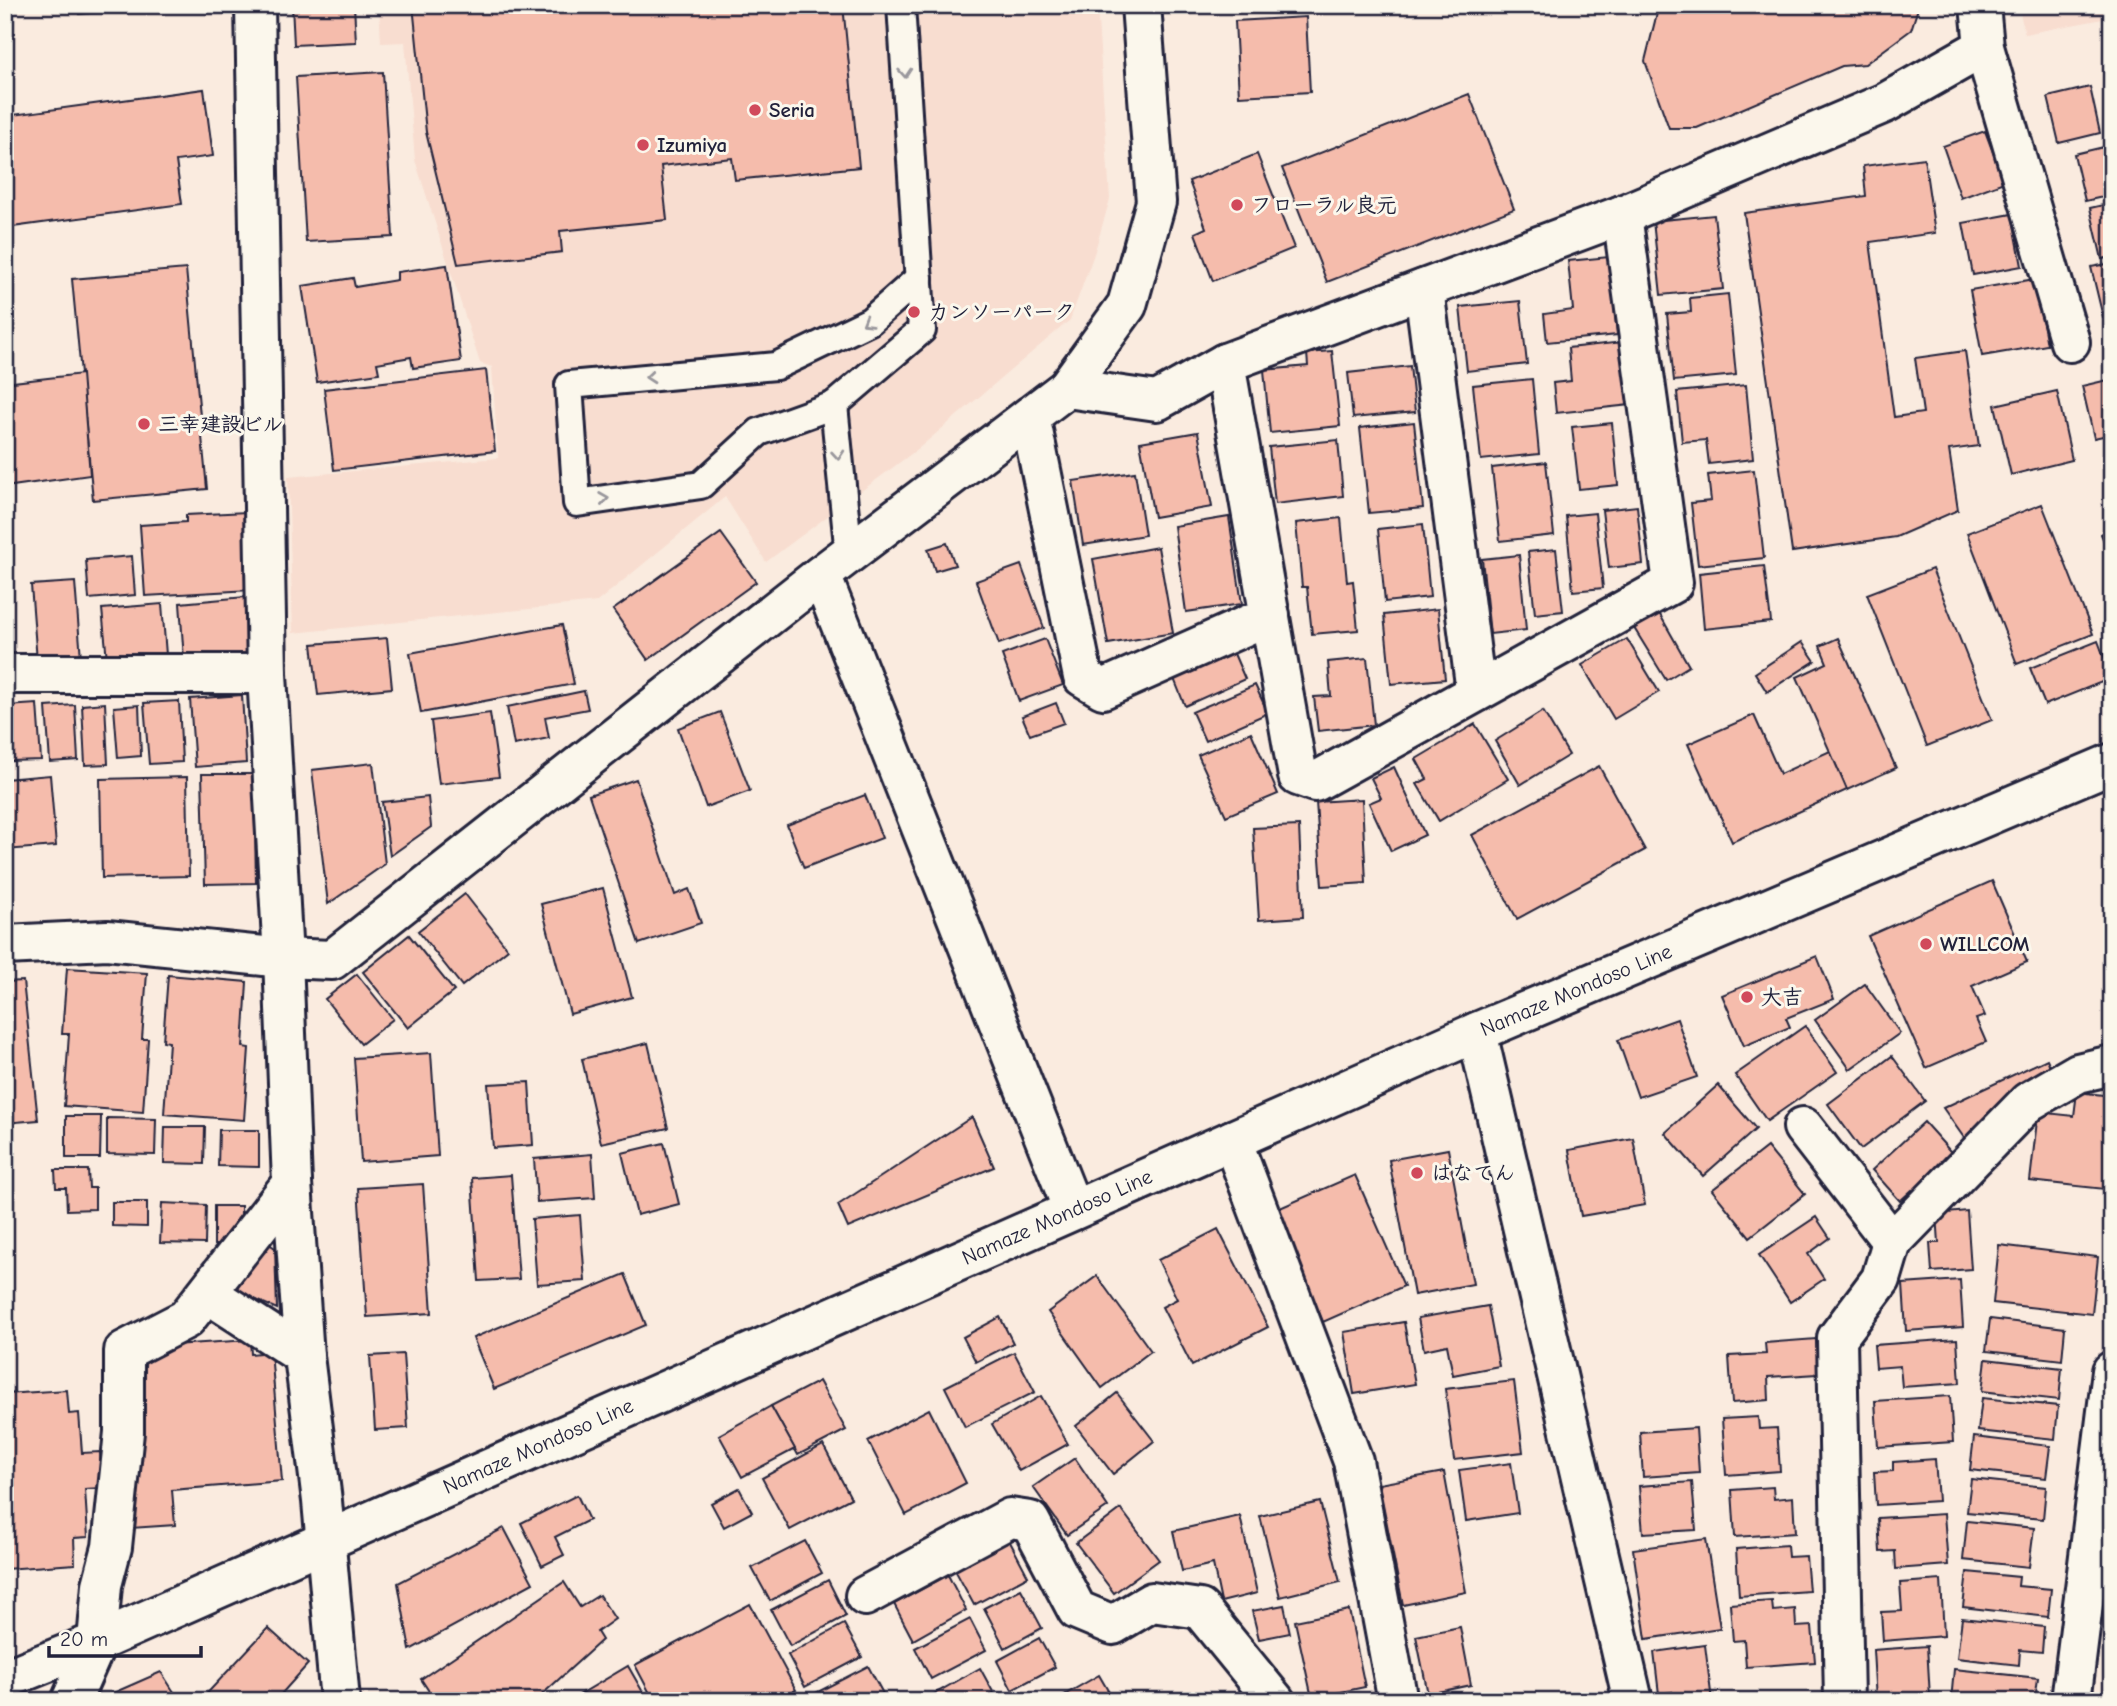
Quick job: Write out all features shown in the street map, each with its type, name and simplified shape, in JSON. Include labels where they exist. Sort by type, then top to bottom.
[{"type":"street","points":[[255,5],[267,674],[292,1183],[304,1356],[323,1501],[340,1701]]},
{"type":"street","points":[[5,946],[107,940],[283,958],[332,960],[835,565],[1066,388],[1126,305],[1156,202],[1141,5]]},
{"type":"street","points":[[1980,5],[1984,47],[2070,342]]},
{"type":"street","points":[[1066,388],[1157,401],[1225,363],[1622,215],[1885,103],[1984,47]]},
{"type":"street","points":[[1225,363],[1298,776],[1315,782],[1673,583],[1622,215]]},
{"type":"street","points":[[1424,289],[1476,692]]},
{"type":"street","points":[[1030,416],[1083,677],[1103,689],[1270,615]]},
{"type":"street","points":[[835,565],[1073,1210]]},
{"type":"street","points":[[5,674],[267,674]]},
{"type":"street","name":"Namaze Mondoso Line","points":[[5,1679],[97,1642],[1477,1032],[2112,763]]},
{"type":"street","points":[[1477,1032],[1633,1701]]},
{"type":"street","points":[[1844,1701],[1837,1338],[1881,1279],[1892,1242],[2028,1102],[2078,1073],[2112,1065]]},
{"type":"street","points":[[1803,1127],[1892,1242]]},
{"type":"street","points":[[1232,1140],[1353,1461],[1398,1701]]},
{"type":"street","points":[[71,1701],[97,1642],[102,1585],[112,1546],[124,1432],[124,1352],[187,1319],[292,1183]]},
{"type":"street","points":[[207,1293],[304,1356]]},
{"type":"street","points":[[2071,1701],[2112,1371]]},
{"type":"street","points":[[865,1595],[1010,1518],[1030,1521],[1077,1610],[1113,1626],[1152,1602],[1200,1609],[1275,1701]]},
{"type":"lane","points":[[901,5],[919,278],[922,330],[834,405],[759,432],[701,485],[577,503],[569,385],[776,366],[870,321],[919,278]]},
{"type":"lane","points":[[834,405],[835,565]]},
{"type":"shaded area","points":[[379,5],[1097,5],[1110,199],[1070,320],[919,448],[766,562],[725,497],[597,602],[293,633],[288,477],[498,458],[492,367],[480,363],[415,160],[405,42],[381,43]]},
{"type":"shaded area","points":[[2018,5],[2112,5],[2112,32],[2108,18],[2025,34]]},
{"type":"building","points":[[79,5],[187,5],[79,14]]},
{"type":"building","points":[[292,5],[354,5],[356,42],[294,45]]},
{"type":"building","name":"Izumiya","points":[[413,5],[843,5],[859,167],[735,180],[732,158],[661,166],[667,220],[560,231],[562,252],[458,264],[426,132]]},
{"type":"building","points":[[1659,5],[1919,5],[1911,30],[1865,64],[1842,66],[1697,128],[1669,128],[1645,61]]},
{"type":"building","points":[[1306,17],[1310,92],[1239,96],[1235,21]]},
{"type":"building","points":[[383,72],[393,237],[306,242],[296,77]]},
{"type":"building","points":[[2090,87],[2100,133],[2059,143],[2048,97]]},
{"type":"building","points":[[204,89],[213,156],[176,161],[182,204],[5,228],[5,116]]},
{"type":"building","points":[[1469,94],[1514,209],[1327,282],[1282,168]]},
{"type":"building","points":[[1985,131],[2004,182],[1961,198],[1943,146]]},
{"type":"building","points":[[2112,145],[2112,195],[2085,201],[2074,154]]},
{"type":"building","name":"フローラル良元","points":[[1257,154],[1294,248],[1213,281],[1195,233],[1206,228],[1189,181]]},
{"type":"building","points":[[1924,158],[1935,233],[1870,242],[1894,417],[1923,413],[1915,358],[1965,351],[1979,446],[1949,450],[1958,510],[1896,537],[1792,552],[1744,213],[1866,196],[1863,166]]},
{"type":"building","points":[[2112,203],[2112,257],[2102,259],[2090,208]]},
{"type":"building","points":[[2012,214],[2022,266],[1973,275],[1963,223]]},
{"type":"building","points":[[1714,215],[1723,289],[1661,295],[1653,221]]},
{"type":"building","points":[[1609,257],[1617,335],[1547,342],[1544,314],[1573,310],[1568,261]]},
{"type":"building","points":[[2112,263],[2112,315],[2103,317],[2091,267]]},
{"type":"building","points":[[447,265],[461,361],[413,368],[411,357],[377,363],[379,373],[317,382],[302,286],[353,278],[355,287],[397,280],[397,272]]},
{"type":"building","name":"三幸建設ビル","points":[[186,269],[207,489],[93,500],[72,279]]},
{"type":"building","points":[[2035,279],[2047,345],[1982,356],[1970,290]]},
{"type":"building","points":[[1728,294],[1736,375],[1674,381],[1667,314],[1691,312],[1690,298]]},
{"type":"building","points":[[1520,301],[1527,364],[1467,371],[1460,307]]},
{"type":"building","points":[[1623,342],[1630,405],[1556,413],[1553,383],[1571,381],[1568,348]]},
{"type":"building","points":[[1332,351],[1340,426],[1270,433],[1264,370],[1308,366],[1307,353]]},
{"type":"building","points":[[1410,366],[1415,412],[1353,418],[1348,373]]},
{"type":"building","points":[[486,370],[495,451],[334,470],[324,389]]},
{"type":"building","points":[[82,374],[90,475],[5,487],[5,383]]},
{"type":"building","points":[[1532,379],[1539,454],[1481,460],[1473,385]]},
{"type":"building","points":[[2112,379],[2112,434],[2094,438],[2082,386]]},
{"type":"building","points":[[1746,385],[1753,459],[1709,464],[1706,440],[1682,442],[1677,392]]},
{"type":"building","points":[[2057,391],[2072,460],[2011,475],[1995,405]]},
{"type":"building","points":[[1414,422],[1423,508],[1369,513],[1360,428]]},
{"type":"building","points":[[1612,423],[1618,485],[1579,489],[1572,427]]},
{"type":"building","points":[[1198,432],[1212,507],[1154,517],[1140,442]]},
{"type":"building","points":[[1338,440],[1343,496],[1275,504],[1269,447]]},
{"type":"building","points":[[1546,462],[1554,535],[1500,541],[1492,468]]},
{"type":"building","points":[[1754,470],[1764,558],[1698,565],[1691,503],[1711,501],[1708,475]]},
{"type":"building","points":[[1135,472],[1145,535],[1083,545],[1073,481]]},
{"type":"building","points":[[2042,504],[2093,634],[2017,664],[1967,533]]},
{"type":"building","points":[[1637,506],[1643,564],[1609,568],[1602,510]]},
{"type":"building","points":[[247,512],[251,590],[145,596],[140,525],[186,522],[186,515]]},
{"type":"building","points":[[1595,513],[1603,588],[1573,591],[1566,516]]},
{"type":"building","points":[[1229,517],[1242,604],[1186,612],[1174,526]]},
{"type":"building","points":[[1341,518],[1347,582],[1353,581],[1358,630],[1312,634],[1307,587],[1302,587],[1296,523]]},
{"type":"building","points":[[1423,524],[1430,597],[1385,602],[1378,529]]},
{"type":"building","points":[[2112,529],[2112,561],[2101,534]]},
{"type":"building","points":[[721,533],[756,582],[648,660],[613,610]]},
{"type":"building","points":[[947,543],[955,565],[935,571],[928,549]]},
{"type":"building","points":[[1158,547],[1173,633],[1108,644],[1093,559]]},
{"type":"building","points":[[1556,549],[1563,611],[1535,614],[1528,552]]},
{"type":"building","points":[[1519,555],[1526,630],[1490,634],[1482,559]]},
{"type":"building","points":[[132,556],[135,595],[89,599],[86,560]]},
{"type":"building","points":[[1021,565],[1044,628],[999,644],[976,581]]},
{"type":"building","points":[[1764,566],[1771,622],[1704,629],[1699,573]]},
{"type":"building","points":[[1932,569],[1992,720],[1927,746],[1867,594]]},
{"type":"building","points":[[75,582],[81,658],[37,661],[31,585]]},
{"type":"building","points":[[245,597],[250,655],[184,660],[180,603]]},
{"type":"building","points":[[162,604],[166,655],[107,659],[102,609]]},
{"type":"building","points":[[1438,609],[1445,679],[1391,684],[1384,615]]},
{"type":"building","points":[[1659,613],[1689,666],[1666,680],[1634,628]]},
{"type":"building","points":[[562,625],[574,684],[421,713],[410,653]]},
{"type":"building","points":[[387,638],[392,688],[318,695],[312,644]]},
{"type":"building","points":[[1838,638],[1896,768],[1847,790],[1797,677],[1827,663],[1820,646]]},
{"type":"building","points":[[1045,639],[1063,685],[1019,701],[1002,655]]},
{"type":"building","points":[[1627,639],[1659,692],[1614,719],[1582,665]]},
{"type":"building","points":[[2098,641],[2112,678],[2045,705],[2030,668]]},
{"type":"building","points":[[1802,642],[1815,661],[1767,692],[1755,673]]},
{"type":"building","points":[[1232,649],[1245,679],[1185,706],[1173,676]]},
{"type":"building","points":[[1367,658],[1374,725],[1318,731],[1314,697],[1331,696],[1328,662]]},
{"type":"building","points":[[1255,685],[1268,713],[1205,741],[1192,712]]},
{"type":"building","points":[[584,691],[588,709],[545,717],[549,738],[514,745],[507,707]]},
{"type":"building","points":[[242,695],[246,763],[195,767],[190,699]]},
{"type":"building","points":[[179,701],[182,762],[149,764],[144,703]]},
{"type":"building","points":[[105,703],[108,764],[85,765],[82,705]]},
{"type":"building","points":[[1056,703],[1064,723],[1030,735],[1022,716]]},
{"type":"building","points":[[37,704],[41,760],[10,761],[7,706]]},
{"type":"building","points":[[75,705],[78,760],[50,762],[46,707]]},
{"type":"building","points":[[139,705],[141,756],[118,758],[114,707]]},
{"type":"building","points":[[1543,711],[1569,755],[1520,785],[1495,741]]},
{"type":"building","points":[[720,712],[750,791],[706,807],[678,728]]},
{"type":"building","points":[[490,713],[499,777],[439,784],[431,721]]},
{"type":"building","points":[[1754,715],[1780,774],[1830,751],[1847,790],[1732,842],[1688,744]]},
{"type":"building","points":[[1475,724],[1508,779],[1439,821],[1417,784],[1427,779],[1416,759]]},
{"type":"building","points":[[1251,732],[1278,794],[1226,816],[1198,755]]},
{"type":"building","points":[[373,763],[385,864],[328,904],[312,770]]},
{"type":"building","points":[[1599,766],[1645,850],[1517,919],[1472,835]]},
{"type":"building","points":[[1394,767],[1425,835],[1391,851],[1369,803],[1381,798],[1371,778]]},
{"type":"building","points":[[202,774],[254,774],[256,883],[205,884]]},
{"type":"building","points":[[50,775],[56,846],[5,850],[5,779]]},
{"type":"building","points":[[187,777],[189,876],[102,878],[100,779]]},
{"type":"building","points":[[636,779],[675,895],[689,889],[701,923],[639,944],[589,795]]},
{"type":"building","points":[[865,795],[882,838],[804,868],[787,825]]},
{"type":"building","points":[[428,797],[431,827],[390,856],[382,802]]},
{"type":"building","points":[[1362,799],[1366,883],[1322,886],[1316,802]]},
{"type":"building","points":[[1299,826],[1303,917],[1259,920],[1253,828]]},
{"type":"building","points":[[1992,881],[2027,962],[1972,986],[1985,1016],[1976,1019],[1986,1042],[1926,1068],[1868,936]]},
{"type":"building","points":[[603,888],[632,997],[570,1014],[541,904]]},
{"type":"building","points":[[465,894],[508,949],[462,986],[418,931]]},
{"type":"building","points":[[409,935],[454,991],[408,1028],[363,972]]},
{"type":"building","points":[[1817,956],[1834,999],[1786,1018],[1790,1027],[1744,1046],[1722,995]]},
{"type":"building","points":[[67,968],[147,973],[142,1039],[148,1039],[143,1112],[64,1106],[69,1034],[62,1034]]},
{"type":"building","points":[[357,974],[393,1019],[361,1044],[325,999]]},
{"type":"building","points":[[168,975],[247,982],[243,1047],[249,1048],[244,1120],[164,1114],[169,1042],[163,1041]]},
{"type":"building","points":[[23,981],[38,1120],[5,1123],[5,982]]},
{"type":"building","points":[[1865,984],[1900,1033],[1850,1069],[1815,1020]]},
{"type":"building","points":[[1677,1019],[1697,1077],[1638,1097],[1618,1040]]},
{"type":"building","points":[[1805,1026],[1837,1072],[1767,1121],[1735,1075]]},
{"type":"building","points":[[648,1043],[668,1128],[601,1143],[582,1059]]},
{"type":"building","points":[[431,1053],[438,1156],[361,1162],[354,1058]]},
{"type":"building","points":[[1892,1056],[1925,1101],[1861,1149],[1828,1104]]},
{"type":"building","points":[[2047,1059],[2053,1073],[1967,1142],[1943,1108]]},
{"type":"building","points":[[529,1082],[533,1145],[493,1148],[488,1084]]},
{"type":"building","points":[[1718,1085],[1756,1129],[1703,1176],[1665,1133]]},
{"type":"building","points":[[2077,1092],[2112,1096],[2112,1126],[2105,1189],[2030,1181],[2038,1112],[2074,1116]]},
{"type":"building","points":[[66,1116],[101,1116],[100,1158],[66,1158]]},
{"type":"building","points":[[972,1117],[994,1167],[848,1228],[838,1205]]},
{"type":"building","points":[[107,1118],[156,1119],[155,1155],[107,1154]]},
{"type":"building","points":[[1924,1122],[1958,1160],[1918,1197],[1912,1190],[1900,1201],[1872,1170]]},
{"type":"building","points":[[165,1127],[205,1127],[204,1164],[164,1163]]},
{"type":"building","points":[[219,1130],[259,1130],[259,1167],[218,1166]]},
{"type":"building","points":[[1633,1138],[1645,1205],[1581,1216],[1569,1150]]},
{"type":"building","points":[[664,1143],[679,1204],[637,1215],[622,1153]]},
{"type":"building","points":[[1767,1147],[1805,1194],[1750,1237],[1712,1190]]},
{"type":"building","points":[[1448,1149],[1473,1284],[1414,1295],[1389,1160]]},
{"type":"building","points":[[592,1154],[595,1198],[537,1202],[534,1159]]},
{"type":"building","points":[[55,1170],[88,1170],[89,1188],[95,1188],[95,1209],[67,1210],[66,1188],[56,1188]]},
{"type":"building","points":[[511,1175],[519,1279],[479,1281],[472,1178]]},
{"type":"building","points":[[1355,1175],[1404,1286],[1323,1322],[1273,1211]]},
{"type":"building","points":[[423,1184],[432,1313],[367,1317],[358,1188]]},
{"type":"building","points":[[112,1202],[147,1202],[147,1227],[112,1226]]},
{"type":"building","points":[[162,1203],[206,1205],[205,1244],[160,1243]]},
{"type":"building","points":[[214,1206],[241,1206],[241,1245],[214,1245]]},
{"type":"building","points":[[1967,1211],[1971,1269],[1932,1272],[1930,1243],[1939,1243],[1937,1214]]},
{"type":"building","points":[[580,1215],[585,1281],[537,1284],[532,1219]]},
{"type":"building","points":[[1816,1217],[1830,1238],[1808,1254],[1824,1279],[1790,1302],[1759,1255]]},
{"type":"building","points":[[1218,1229],[1268,1327],[1192,1366],[1162,1307],[1177,1299],[1158,1260]]},
{"type":"building","points":[[265,1241],[275,1248],[277,1309],[232,1289]]},
{"type":"building","points":[[1999,1245],[2098,1257],[2092,1314],[1993,1303]]},
{"type":"building","points":[[625,1274],[646,1325],[494,1389],[473,1338]]},
{"type":"building","points":[[1097,1276],[1151,1351],[1102,1388],[1048,1312]]},
{"type":"building","points":[[1960,1280],[1963,1327],[1906,1331],[1903,1284]]},
{"type":"building","points":[[1488,1306],[1499,1366],[1453,1375],[1447,1345],[1424,1350],[1418,1318]]},
{"type":"building","points":[[1000,1317],[1013,1343],[976,1362],[963,1337]]},
{"type":"building","points":[[1990,1319],[2065,1328],[2062,1360],[1986,1351]]},
{"type":"building","points":[[1404,1322],[1415,1384],[1354,1394],[1344,1332]]},
{"type":"building","points":[[1816,1339],[1818,1374],[1768,1377],[1769,1400],[1732,1403],[1729,1356],[1766,1354],[1765,1343]]},
{"type":"building","points":[[1957,1339],[1960,1383],[1902,1387],[1900,1366],[1876,1368],[1874,1345]]},
{"type":"building","points":[[250,1340],[251,1354],[271,1352],[282,1481],[172,1490],[175,1525],[131,1528],[145,1358],[157,1346]]},
{"type":"building","points":[[1014,1352],[1035,1392],[965,1427],[945,1387]]},
{"type":"building","points":[[403,1354],[408,1428],[375,1430],[370,1356]]},
{"type":"building","points":[[1986,1359],[2062,1368],[2059,1400],[1982,1391]]},
{"type":"building","points":[[819,1381],[846,1430],[798,1455],[771,1406]]},
{"type":"building","points":[[1514,1381],[1523,1452],[1454,1460],[1445,1389]]},
{"type":"building","points":[[67,1390],[69,1414],[79,1413],[82,1453],[100,1452],[102,1488],[85,1489],[88,1537],[74,1538],[75,1564],[5,1569],[5,1394]]},
{"type":"building","points":[[1117,1393],[1154,1441],[1113,1474],[1076,1426]]},
{"type":"building","points":[[1041,1396],[1068,1444],[1019,1471],[992,1424]]},
{"type":"building","points":[[1950,1396],[1953,1442],[1878,1447],[1875,1401]]},
{"type":"building","points":[[1982,1398],[2058,1406],[2055,1439],[1978,1431]]},
{"type":"building","points":[[771,1406],[795,1449],[742,1477],[719,1435]]},
{"type":"building","points":[[929,1409],[966,1483],[906,1515],[868,1441]]},
{"type":"building","points":[[1758,1417],[1759,1429],[1777,1428],[1780,1471],[1726,1475],[1722,1419]]},
{"type":"building","points":[[1696,1428],[1699,1473],[1643,1477],[1640,1432]]},
{"type":"building","points":[[1974,1437],[2050,1446],[2046,1478],[1970,1470]]},
{"type":"building","points":[[823,1445],[851,1498],[790,1530],[762,1478]]},
{"type":"building","points":[[1075,1458],[1108,1507],[1067,1535],[1033,1487]]},
{"type":"building","points":[[1935,1459],[1938,1501],[1876,1505],[1874,1472],[1893,1471],[1893,1462]]},
{"type":"building","points":[[1511,1463],[1518,1513],[1466,1521],[1459,1470]]},
{"type":"building","points":[[1444,1472],[1466,1592],[1403,1605],[1379,1484]]},
{"type":"building","points":[[1971,1479],[2046,1487],[2043,1519],[1967,1512]]},
{"type":"building","points":[[1692,1482],[1696,1530],[1643,1533],[1639,1486]]},
{"type":"building","points":[[1773,1487],[1774,1499],[1793,1497],[1795,1533],[1735,1537],[1732,1490]]},
{"type":"building","points":[[739,1488],[752,1512],[724,1527],[711,1503]]},
{"type":"building","points":[[577,1495],[589,1520],[555,1537],[564,1555],[542,1566],[521,1523]]},
{"type":"building","points":[[1320,1502],[1340,1582],[1280,1597],[1260,1516]]},
{"type":"building","points":[[1121,1509],[1159,1560],[1114,1593],[1076,1543]]},
{"type":"building","points":[[1944,1514],[1948,1565],[1896,1569],[1895,1551],[1880,1552],[1878,1518]]},
{"type":"building","points":[[1240,1516],[1257,1593],[1221,1602],[1213,1564],[1182,1571],[1173,1531]]},
{"type":"building","points":[[1967,1521],[2034,1528],[2029,1567],[1963,1560]]},
{"type":"building","points":[[504,1528],[533,1583],[410,1650],[398,1583]]},
{"type":"building","points":[[1706,1539],[1720,1628],[1646,1639],[1633,1549]]},
{"type":"building","points":[[1009,1540],[1028,1576],[974,1605],[954,1568]]},
{"type":"building","points":[[805,1541],[822,1573],[770,1601],[752,1568]]},
{"type":"building","points":[[1787,1545],[1788,1557],[1806,1556],[1809,1591],[1739,1596],[1736,1549]]},
{"type":"building","points":[[1967,1572],[2019,1577],[2018,1586],[2051,1589],[2048,1617],[1963,1607]]},
{"type":"building","points":[[948,1575],[966,1610],[913,1640],[894,1604]]},
{"type":"building","points":[[828,1580],[846,1616],[790,1646],[771,1610]]},
{"type":"building","points":[[1941,1580],[1944,1636],[1883,1641],[1881,1612],[1902,1611],[1900,1583]]},
{"type":"building","points":[[564,1582],[580,1607],[599,1595],[615,1619],[597,1632],[602,1640],[535,1701],[431,1701],[434,1699],[421,1679]]},
{"type":"building","points":[[1021,1589],[1042,1628],[1005,1648],[984,1608]]},
{"type":"building","points":[[2111,1600],[2112,1626],[2107,1626]]},
{"type":"building","points":[[1772,1601],[1773,1611],[1795,1609],[1796,1627],[1812,1626],[1815,1662],[1746,1667],[1744,1640],[1733,1641],[1730,1604]]},
{"type":"building","points":[[750,1604],[796,1690],[776,1701],[654,1701],[635,1665]]},
{"type":"building","points":[[1284,1605],[1290,1633],[1259,1639],[1252,1611]]},
{"type":"building","points":[[1349,1610],[1365,1687],[1312,1698],[1295,1621]]},
{"type":"building","points":[[1962,1618],[2044,1627],[2042,1652],[2020,1650],[2019,1665],[1957,1658]]},
{"type":"building","points":[[970,1619],[986,1650],[931,1679],[915,1648]]},
{"type":"building","points":[[844,1624],[862,1657],[805,1687],[788,1655]]},
{"type":"building","points":[[1460,1627],[1471,1685],[1428,1694],[1416,1636]]},
{"type":"building","points":[[268,1628],[308,1664],[275,1701],[200,1701]]},
{"type":"building","points":[[1039,1638],[1055,1667],[1012,1690],[997,1661]]},
{"type":"building","points":[[1705,1645],[1712,1701],[1673,1701],[1672,1692],[1659,1694],[1654,1652]]},
{"type":"building","points":[[1927,1646],[1930,1697],[1876,1701],[1873,1650]]},
{"type":"building","points":[[628,1666],[648,1701],[569,1701]]},
{"type":"building","points":[[868,1666],[887,1701],[815,1701],[812,1695]]},
{"type":"building","points":[[980,1668],[998,1701],[930,1701],[929,1697]]},
{"type":"building","points":[[1954,1669],[2038,1678],[2035,1701],[1951,1701]]},
{"type":"building","points":[[161,1672],[176,1695],[170,1701],[95,1701]]},
{"type":"building","points":[[1099,1675],[1114,1701],[1054,1701]]},
{"type":"building","points":[[1475,1693],[1477,1701],[1434,1701]]},
{"type":"building","points":[[1814,1697],[1814,1701],[1759,1701]]},
{"type":"place","name":"Seria","points":[[755,110]]},
{"type":"place","name":"Izumiya","points":[[643,145]]},
{"type":"place","name":"フローラル良元","points":[[1237,205]]},
{"type":"place","name":"カンソーパーク","points":[[914,312]]},
{"type":"place","name":"三幸建設ビル","points":[[144,424]]},
{"type":"place","name":"WILLCOM","points":[[1926,944]]},
{"type":"place","name":"大吉","points":[[1747,997]]},
{"type":"place","name":"はなてん","points":[[1417,1173]]}]
